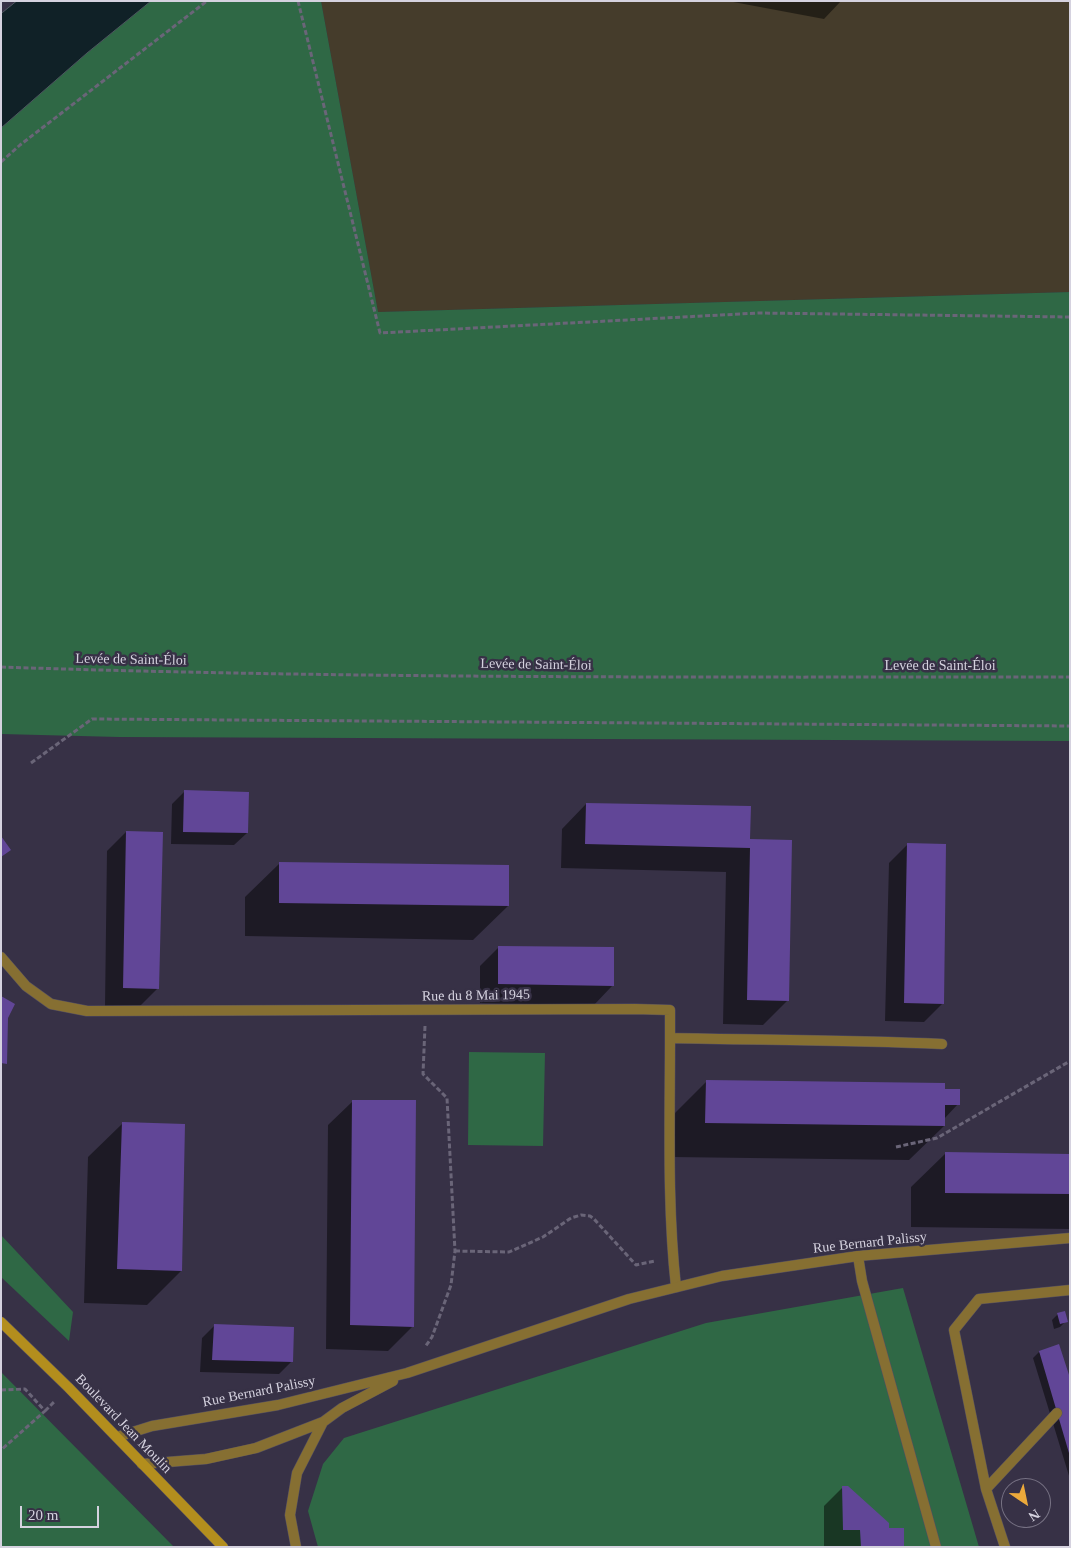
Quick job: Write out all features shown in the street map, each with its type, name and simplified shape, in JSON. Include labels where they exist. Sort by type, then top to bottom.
[{"type":"main road","name":"Boulevard Jean Moulin","points":[[1,1322],[117,1437],[222,1547]]},
{"type":"street","name":"Rue du 8 Mai 1945","points":[[1,957],[26,986],[51,1004],[87,1011],[670,1010],[670,1038]]},
{"type":"street","points":[[676,1287],[673,1257],[670,1038],[942,1044]]},
{"type":"street","name":"Rue Bernard Palissy","points":[[117,1437],[152,1426],[278,1405],[407,1374],[630,1299],[722,1276],[858,1256],[1070,1238]]},
{"type":"street","points":[[858,1256],[862,1281],[936,1547]]},
{"type":"street","points":[[1005,1547],[986,1489],[954,1330],[979,1299],[1070,1290]]},
{"type":"street","name":"Rue Bernard Palissy","points":[[142,1464],[206,1459],[256,1448],[323,1422],[342,1408],[407,1374]]},
{"type":"street","points":[[986,1489],[1057,1413]]},
{"type":"street","name":"Rue Bernard Palissy","points":[[296,1547],[290,1516],[297,1473],[323,1422]]},
{"type":"path","points":[[1,162],[20,145],[207,1]]},
{"type":"path","points":[[298,1],[380,333],[760,313],[1070,317]]},
{"type":"path","name":"Levée de Saint-Éloi","points":[[1,668],[146,672],[698,678],[1070,677]]},
{"type":"path","points":[[31,763],[92,719],[1070,726]]},
{"type":"path","points":[[407,1374],[432,1337],[451,1286],[455,1251],[447,1098],[423,1074],[425,1011]]},
{"type":"path","points":[[896,1148],[938,1138],[1070,1061]]},
{"type":"path","points":[[455,1251],[509,1252],[543,1237],[571,1218],[581,1215],[590,1216],[594,1219],[636,1265],[673,1257]]},
{"type":"path","points":[[1,1390],[25,1390],[45,1411],[1,1450]]},
{"type":"shaded area","points":[[17,1],[151,1],[87,53],[1,128],[1,14]]},
{"type":"shaded area","points":[[321,1],[1070,1],[1070,292],[378,312]]},
{"type":"green space","points":[[151,1],[321,1],[378,312],[1070,292],[1070,741],[119,737],[1,734],[1,128],[87,53]]},
{"type":"green space","points":[[469,1052],[545,1053],[543,1146],[468,1145]]},
{"type":"green space","points":[[1,1235],[73,1312],[69,1341],[1,1277]]},
{"type":"green space","points":[[903,1288],[979,1547],[318,1547],[308,1511],[323,1464],[344,1438],[706,1323]]},
{"type":"green space","points":[[1,1372],[174,1547],[1,1547]]},
{"type":"building","points":[[184,790],[249,792],[248,833],[183,832]]},
{"type":"building","points":[[586,803],[751,806],[750,839],[792,840],[789,1001],[747,1000],[750,848],[585,844]]},
{"type":"building","points":[[126,831],[163,832],[159,989],[123,988]]},
{"type":"building","points":[[1,836],[11,850],[1,857]]},
{"type":"building","points":[[907,843],[946,844],[944,1004],[904,1003]]},
{"type":"building","points":[[279,862],[509,865],[509,906],[279,903]]},
{"type":"building","points":[[498,946],[614,947],[614,986],[498,984]]},
{"type":"building","points":[[1,996],[15,1004],[8,1018],[7,1064],[1,1063]]},
{"type":"building","points":[[706,1080],[945,1083],[945,1089],[960,1089],[960,1105],[945,1105],[945,1126],[705,1123]]},
{"type":"building","points":[[352,1100],[416,1100],[414,1327],[350,1325]]},
{"type":"building","points":[[122,1122],[185,1124],[182,1271],[117,1269]]},
{"type":"building","points":[[945,1152],[1070,1154],[1070,1194],[945,1193]]},
{"type":"building","points":[[1065,1311],[1068,1322],[1060,1324],[1057,1313]]},
{"type":"building","points":[[214,1324],[294,1327],[293,1362],[212,1360]]},
{"type":"building","points":[[1059,1344],[1070,1378],[1069,1453],[1039,1351]]},
{"type":"building","points":[[842,1486],[848,1486],[889,1523],[889,1528],[904,1528],[904,1547],[861,1547],[860,1530],[843,1530]]}]
